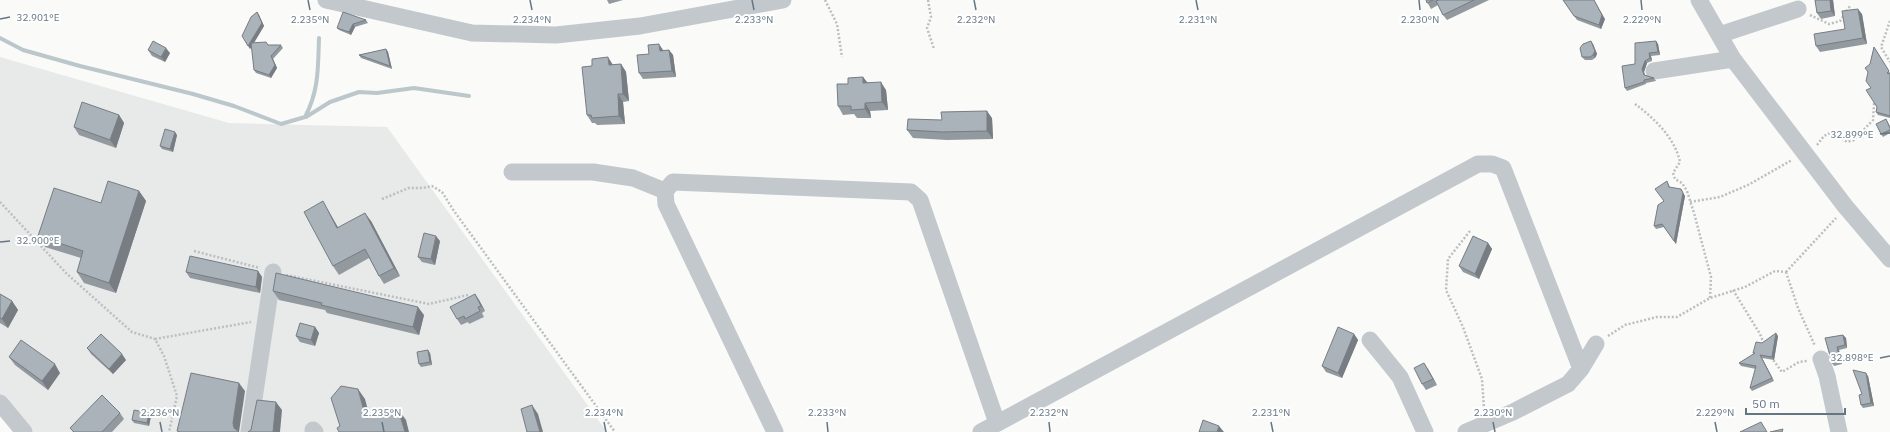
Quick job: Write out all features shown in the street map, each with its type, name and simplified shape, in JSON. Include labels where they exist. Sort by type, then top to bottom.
[{"type":"street","points":[[326,0],[472,33],[556,35],[640,26],[783,0]]},
{"type":"street","points":[[1699,0],[1733,59],[1845,206],[1890,259]]},
{"type":"street","points":[[1719,35],[1798,9]]},
{"type":"street","points":[[1654,71],[1733,59]]},
{"type":"street","points":[[981,432],[1478,164],[1492,164],[1503,168],[1581,368]]},
{"type":"street","points":[[512,172],[593,172],[633,178],[665,192]]},
{"type":"street","points":[[774,432],[666,204],[665,192],[673,182],[912,192],[920,200],[997,423]]},
{"type":"street","points":[[249,432],[273,272]]},
{"type":"street","points":[[1370,340],[1400,377],[1425,432]]},
{"type":"street","points":[[1466,432],[1559,390],[1574,378],[1596,344]]},
{"type":"street","points":[[1820,359],[1827,376],[1839,432]]},
{"type":"street","points":[[0,403],[24,432]]},
{"type":"path","points":[[825,0],[837,24],[842,57]]},
{"type":"path","points":[[928,0],[931,17],[927,28],[934,49]]},
{"type":"path","points":[[1798,9],[1829,24],[1840,21],[1850,6]]},
{"type":"path","points":[[1890,21],[1881,47],[1890,62]]},
{"type":"path","points":[[1690,202],[1720,197],[1748,185],[1807,155],[1824,136],[1832,132],[1846,142],[1854,140],[1873,120],[1874,104],[1883,100]]},
{"type":"path","points":[[1635,104],[1653,117],[1678,152],[1680,162],[1674,174],[1675,179],[1682,183],[1687,191],[1711,277],[1710,298]]},
{"type":"path","points":[[382,199],[409,188],[423,188],[432,186],[442,192],[454,211],[615,432]]},
{"type":"path","points":[[0,202],[66,273],[132,332],[155,339],[266,320]]},
{"type":"path","points":[[1786,272],[1830,227],[1845,206]]},
{"type":"path","points":[[1470,231],[1448,259],[1446,290],[1463,327],[1482,379],[1484,423]]},
{"type":"path","points":[[194,251],[273,272],[428,304],[468,295]]},
{"type":"path","points":[[1596,344],[1625,324],[1657,317],[1677,317],[1710,298],[1745,287],[1775,271],[1786,272]]},
{"type":"path","points":[[1769,354],[1782,372],[1799,362],[1820,359],[1798,308],[1786,272]]},
{"type":"path","points":[[1733,290],[1760,334],[1766,348]]},
{"type":"path","points":[[155,339],[164,356],[177,396],[169,432]]},
{"type":"shaded area","points":[[0,57],[229,123],[387,127],[607,432],[20,432],[0,408]]},
{"type":"building","points":[[1426,0],[1433,0],[1427,3]]},
{"type":"building","points":[[1474,0],[1443,15],[1436,1]]},
{"type":"building","points":[[1563,0],[1594,0],[1602,15],[1599,25],[1574,16]]},
{"type":"building","points":[[1815,0],[1830,0],[1831,11],[1817,13]]},
{"type":"building","points":[[1858,9],[1863,38],[1816,46],[1814,34],[1845,29],[1842,11]]},
{"type":"building","points":[[257,12],[262,23],[248,46],[242,36],[251,17]]},
{"type":"building","points":[[343,12],[366,20],[353,24],[349,32],[337,28]]},
{"type":"building","points":[[153,41],[166,48],[161,57],[148,50]]},
{"type":"building","points":[[1591,41],[1595,51],[1593,55],[1590,57],[1582,57],[1580,48],[1583,44]]},
{"type":"building","points":[[1656,41],[1658,52],[1649,53],[1650,58],[1645,61],[1642,69],[1644,75],[1654,78],[1644,80],[1644,82],[1625,88],[1622,66],[1635,64],[1635,43]]},
{"type":"building","points":[[266,42],[268,45],[281,45],[271,56],[275,65],[269,75],[254,70],[251,43]]},
{"type":"building","points":[[659,44],[660,51],[669,50],[672,71],[639,73],[637,55],[649,54],[648,45]]},
{"type":"building","points":[[1874,47],[1889,71],[1887,73],[1890,74],[1890,116],[1876,112],[1877,107],[1866,90],[1871,88],[1866,81],[1868,72],[1865,68],[1870,64]]},
{"type":"building","points":[[386,49],[390,66],[359,55]]},
{"type":"building","points":[[608,57],[609,65],[621,64],[623,94],[618,94],[619,116],[592,118],[591,115],[587,115],[582,67],[592,66],[592,59]]},
{"type":"building","points":[[863,77],[863,83],[881,82],[882,102],[865,103],[865,109],[851,110],[851,106],[838,106],[837,84],[848,84],[848,78]]},
{"type":"building","points":[[82,102],[119,115],[110,140],[74,127]]},
{"type":"building","points":[[987,111],[987,131],[942,132],[907,130],[908,119],[942,120],[941,112]]},
{"type":"building","points":[[1886,119],[1890,130],[1881,134],[1876,124]]},
{"type":"building","points":[[165,129],[175,132],[170,149],[160,146]]},
{"type":"building","points":[[108,181],[139,191],[109,283],[77,272],[83,251],[38,236],[54,188],[101,203]]},
{"type":"building","points":[[1667,181],[1669,187],[1681,189],[1683,193],[1674,241],[1662,224],[1654,226],[1658,205],[1664,201],[1655,189]]},
{"type":"building","points":[[323,201],[337,228],[365,213],[394,268],[379,276],[365,249],[333,266],[304,212]]},
{"type":"building","points":[[424,233],[436,236],[431,259],[418,257]]},
{"type":"building","points":[[1473,236],[1488,243],[1475,274],[1459,266]]},
{"type":"building","points":[[190,256],[258,271],[256,287],[186,272]]},
{"type":"building","points":[[276,273],[418,307],[413,327],[321,305],[322,303],[273,291]]},
{"type":"building","points":[[0,294],[12,301],[2,319],[0,318]]},
{"type":"building","points":[[475,294],[481,306],[478,307],[480,311],[465,319],[464,316],[457,319],[450,307]]},
{"type":"building","points":[[300,323],[315,327],[311,340],[296,336]]},
{"type":"building","points":[[1338,327],[1354,334],[1338,373],[1322,366]]},
{"type":"building","points":[[1776,333],[1772,357],[1760,355],[1772,378],[1750,388],[1756,366],[1739,363],[1755,353],[1753,353],[1756,342],[1762,343]]},
{"type":"building","points":[[101,334],[122,354],[109,369],[87,348]]},
{"type":"building","points":[[1843,335],[1845,345],[1837,347],[1840,361],[1832,363],[1825,338]]},
{"type":"building","points":[[21,340],[55,364],[42,381],[9,357]]},
{"type":"building","points":[[428,350],[430,362],[419,364],[417,352]]},
{"type":"building","points":[[1424,363],[1433,379],[1422,384],[1414,368]]},
{"type":"building","points":[[1853,370],[1866,373],[1871,403],[1861,405],[1859,395],[1862,394]]},
{"type":"building","points":[[191,373],[239,383],[233,423],[234,428],[239,432],[177,431]]},
{"type":"building","points":[[341,386],[358,389],[366,418],[398,409],[405,432],[339,432],[337,428],[340,426],[331,398]]},
{"type":"building","points":[[102,395],[120,413],[102,432],[74,432],[70,428]]},
{"type":"building","points":[[257,400],[276,402],[273,432],[248,432],[251,430]]},
{"type":"building","points":[[532,405],[540,432],[527,432],[521,409]]},
{"type":"building","points":[[134,410],[149,413],[147,423],[132,420]]},
{"type":"building","points":[[1203,420],[1219,426],[1217,432],[1199,432]]},
{"type":"building","points":[[1761,422],[1767,432],[1740,432]]},
{"type":"building","points":[[1783,429],[1782,432],[1770,432]]},
{"type":"waterway","points":[[0,38],[23,50],[80,66],[193,94],[234,106],[281,124],[305,117],[310,107],[317,79],[319,38]]},
{"type":"waterway","points":[[306,117],[330,102],[359,92],[377,93],[414,88],[469,96]]}]
